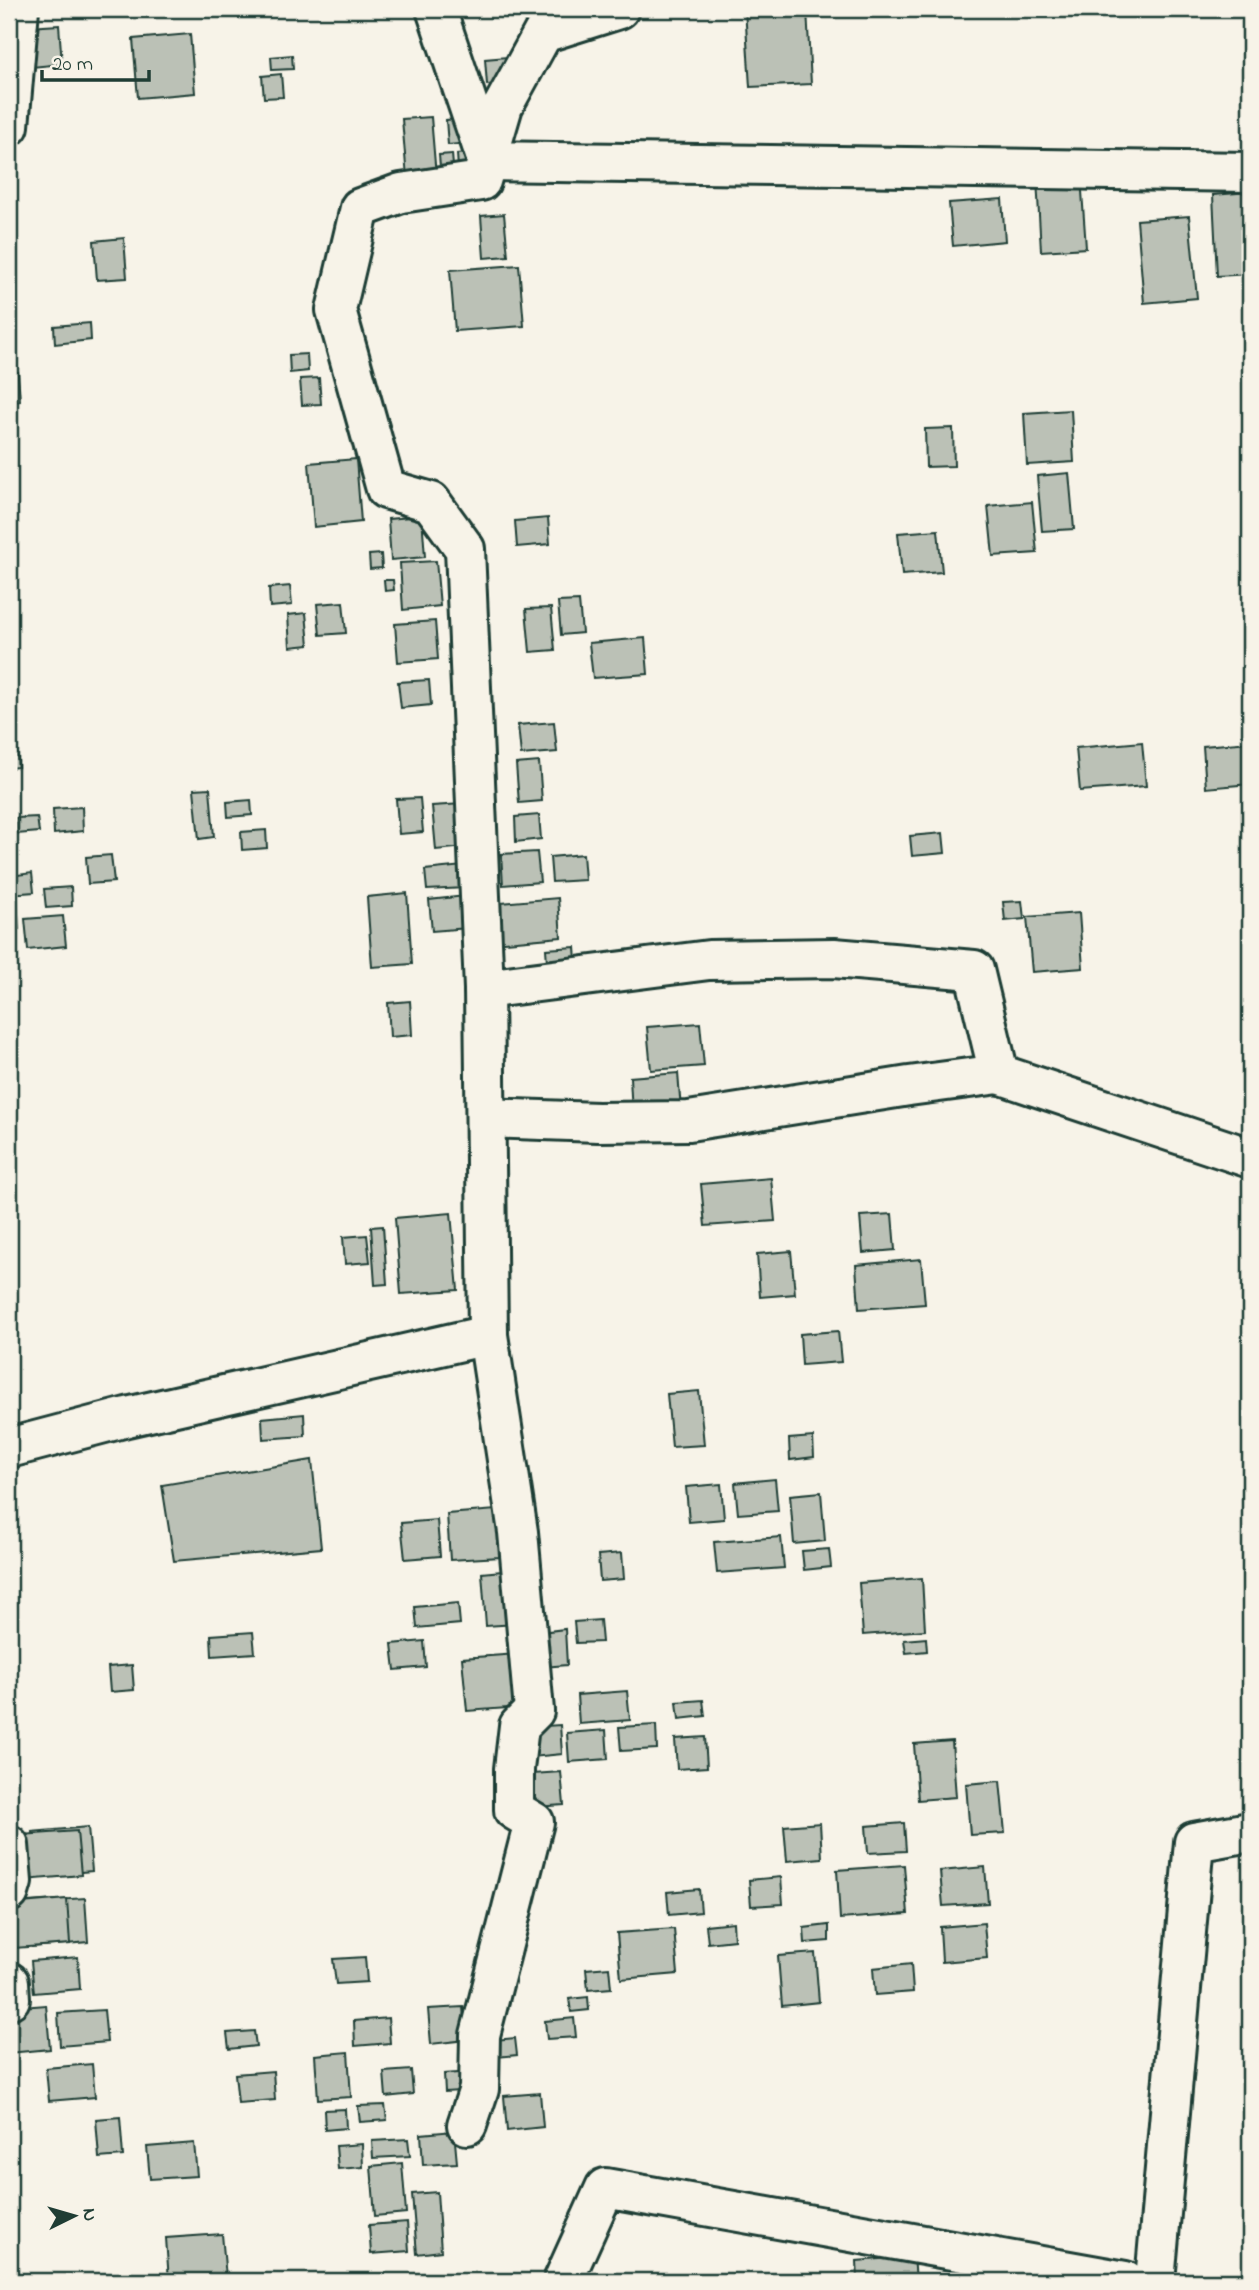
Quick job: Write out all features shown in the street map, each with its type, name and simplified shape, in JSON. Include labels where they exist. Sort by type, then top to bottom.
[{"type":"street","points":[[9,127],[19,9]]},
{"type":"street","points":[[436,9],[487,161]]},
{"type":"street","points":[[467,2125],[480,2089],[480,2035],[534,1822],[514,1810],[514,1769],[519,1726],[534,1711],[519,1532],[488,1335],[484,989],[465,549],[431,502],[386,489],[336,310],[360,208],[401,193],[481,181],[503,106],[543,33],[619,9]]},
{"type":"street","points":[[487,161],[1250,172]]},
{"type":"street","points":[[484,989],[709,960],[834,958],[974,970],[999,1074]]},
{"type":"street","points":[[486,1118],[598,1122],[689,1121],[999,1074],[1250,1158]]},
{"type":"street","points":[[9,1448],[127,1417],[488,1335]]},
{"type":"street","points":[[1155,2281],[1194,1842],[1250,1832]]},
{"type":"street","points":[[9,1845],[12,1882],[9,1892]]},
{"type":"street","points":[[9,1982],[10,1999]]},
{"type":"street","points":[[563,2281],[606,2188],[1125,2281]]},
{"type":"building","points":[[745,9],[807,9],[811,84],[750,87]]},
{"type":"building","points":[[59,25],[62,64],[32,67],[28,27]]},
{"type":"building","points":[[190,34],[195,93],[138,98],[133,39]]},
{"type":"building","points":[[292,55],[293,69],[272,70],[271,57]]},
{"type":"building","points":[[507,57],[510,83],[487,85],[485,59]]},
{"type":"building","points":[[281,74],[283,97],[264,98],[262,76]]},
{"type":"building","points":[[431,117],[436,176],[407,178],[402,119]]},
{"type":"building","points":[[480,117],[482,142],[448,145],[446,120]]},
{"type":"building","points":[[474,152],[475,166],[458,168],[457,154]]},
{"type":"building","points":[[452,154],[453,166],[440,167],[439,155]]},
{"type":"building","points":[[1081,177],[1086,248],[1041,251],[1037,179]]},
{"type":"building","points":[[1250,192],[1250,274],[1217,276],[1213,195]]},
{"type":"building","points":[[1002,199],[1005,241],[953,246],[949,203]]},
{"type":"building","points":[[504,214],[508,256],[484,258],[481,216]]},
{"type":"building","points":[[1189,216],[1197,298],[1144,303],[1137,220]]},
{"type":"building","points":[[124,238],[127,278],[97,280],[94,241]]},
{"type":"building","points":[[519,265],[524,326],[455,331],[450,270]]},
{"type":"building","points":[[90,323],[91,340],[55,344],[54,326]]},
{"type":"building","points":[[307,354],[308,371],[290,373],[289,355]]},
{"type":"building","points":[[18,372],[20,401],[9,402],[9,373]]},
{"type":"building","points":[[319,378],[321,404],[302,405],[300,379]]},
{"type":"building","points":[[1071,410],[1074,462],[1027,465],[1024,413]]},
{"type":"building","points":[[953,428],[954,466],[926,467],[925,429]]},
{"type":"building","points":[[356,459],[361,522],[314,527],[309,463]]},
{"type":"building","points":[[1069,473],[1074,529],[1042,531],[1037,476]]},
{"type":"building","points":[[1032,502],[1037,553],[993,556],[988,506]]},
{"type":"building","points":[[422,516],[425,557],[391,560],[388,519]]},
{"type":"building","points":[[548,518],[550,544],[517,547],[515,521]]},
{"type":"building","points":[[938,530],[942,572],[902,575],[898,533]]},
{"type":"building","points":[[381,554],[382,568],[370,569],[369,555]]},
{"type":"building","points":[[436,561],[440,606],[403,610],[400,563]]},
{"type":"building","points":[[384,580],[393,580],[394,590],[385,591]]},
{"type":"building","points":[[290,586],[292,605],[270,607],[269,588]]},
{"type":"building","points":[[579,601],[582,633],[561,635],[558,602]]},
{"type":"building","points":[[343,602],[346,633],[320,635],[317,604]]},
{"type":"building","points":[[551,608],[555,650],[530,652],[526,609]]},
{"type":"building","points":[[306,613],[309,645],[290,647],[288,615]]},
{"type":"building","points":[[435,621],[438,659],[398,662],[395,624]]},
{"type":"building","points":[[645,638],[648,674],[593,678],[589,643]]},
{"type":"building","points":[[429,680],[431,705],[401,708],[398,682]]},
{"type":"building","points":[[554,722],[557,752],[521,755],[518,725]]},
{"type":"building","points":[[16,740],[18,767],[9,768],[9,741]]},
{"type":"building","points":[[1142,742],[1146,786],[1080,791],[1076,748]]},
{"type":"building","points":[[1250,742],[1250,784],[1206,788],[1203,746]]},
{"type":"building","points":[[539,762],[542,801],[519,803],[516,764]]},
{"type":"building","points":[[210,788],[214,837],[199,839],[194,789]]},
{"type":"building","points":[[420,798],[423,832],[399,834],[396,799]]},
{"type":"building","points":[[251,800],[252,815],[228,817],[227,802]]},
{"type":"building","points":[[462,804],[465,847],[436,850],[432,806]]},
{"type":"building","points":[[82,807],[83,831],[54,834],[53,809]]},
{"type":"building","points":[[539,815],[541,839],[516,842],[515,817]]},
{"type":"building","points":[[37,817],[39,832],[17,834],[16,818]]},
{"type":"building","points":[[266,830],[267,848],[242,850],[241,832]]},
{"type":"building","points":[[943,833],[945,853],[912,856],[910,836]]},
{"type":"building","points":[[537,852],[540,882],[503,885],[501,854]]},
{"type":"building","points":[[583,854],[585,880],[552,882],[550,857]]},
{"type":"building","points":[[111,855],[114,882],[88,884],[86,857]]},
{"type":"building","points":[[463,866],[465,888],[427,890],[425,870]]},
{"type":"building","points":[[32,873],[34,892],[10,894],[9,876]]},
{"type":"building","points":[[71,887],[72,906],[46,908],[44,889]]},
{"type":"building","points":[[407,893],[412,964],[372,967],[367,897]]},
{"type":"building","points":[[465,896],[468,928],[432,931],[429,900]]},
{"type":"building","points":[[17,898],[19,929],[9,930],[9,899]]},
{"type":"building","points":[[558,898],[561,937],[494,943],[490,904]]},
{"type":"building","points":[[1022,901],[1024,919],[1005,921],[1003,902]]},
{"type":"building","points":[[1079,913],[1083,968],[1032,972],[1027,917]]},
{"type":"building","points":[[63,916],[66,946],[28,950],[25,919]]},
{"type":"building","points":[[575,947],[576,960],[547,962],[546,949]]},
{"type":"building","points":[[410,1001],[412,1035],[390,1037],[388,1003]]},
{"type":"building","points":[[700,1023],[704,1066],[651,1070],[647,1027]]},
{"type":"building","points":[[678,1073],[681,1110],[632,1114],[630,1077]]},
{"type":"building","points":[[771,1178],[775,1221],[705,1226],[701,1184]]},
{"type":"building","points":[[451,1213],[458,1290],[401,1294],[395,1218]]},
{"type":"building","points":[[892,1214],[895,1250],[863,1253],[860,1216]]},
{"type":"building","points":[[383,1226],[387,1284],[375,1285],[371,1227]]},
{"type":"building","points":[[367,1235],[370,1262],[345,1264],[343,1237]]},
{"type":"building","points":[[791,1251],[795,1294],[760,1297],[757,1254]]},
{"type":"building","points":[[921,1259],[925,1304],[859,1309],[856,1265]]},
{"type":"building","points":[[838,1331],[841,1362],[802,1365],[800,1334]]},
{"type":"building","points":[[699,1391],[704,1445],[672,1447],[667,1394]]},
{"type":"building","points":[[304,1414],[305,1436],[263,1439],[262,1418]]},
{"type":"building","points":[[813,1437],[814,1457],[790,1460],[789,1439]]},
{"type":"building","points":[[312,1460],[321,1548],[174,1561],[162,1485]]},
{"type":"building","points":[[775,1479],[778,1511],[738,1514],[735,1483]]},
{"type":"building","points":[[721,1484],[724,1519],[689,1522],[686,1487]]},
{"type":"building","points":[[821,1492],[825,1541],[794,1544],[790,1495]]},
{"type":"building","points":[[496,1510],[500,1557],[450,1560],[447,1514]]},
{"type":"building","points":[[437,1520],[440,1556],[405,1559],[401,1523]]},
{"type":"building","points":[[781,1537],[784,1568],[717,1573],[714,1542]]},
{"type":"building","points":[[829,1549],[831,1567],[804,1570],[802,1551]]},
{"type":"building","points":[[622,1553],[624,1579],[600,1581],[598,1555]]},
{"type":"building","points":[[512,1570],[516,1624],[486,1626],[482,1573]]},
{"type":"building","points":[[922,1578],[925,1630],[863,1635],[859,1583]]},
{"type":"building","points":[[458,1603],[460,1624],[417,1628],[415,1607]]},
{"type":"building","points":[[600,1620],[602,1642],[576,1643],[574,1622]]},
{"type":"building","points":[[565,1629],[567,1665],[543,1667],[541,1632]]},
{"type":"building","points":[[253,1632],[255,1653],[212,1656],[211,1635]]},
{"type":"building","points":[[926,1638],[927,1651],[906,1653],[904,1640]]},
{"type":"building","points":[[424,1641],[426,1667],[395,1670],[392,1644]]},
{"type":"building","points":[[518,1654],[522,1707],[467,1711],[462,1658]]},
{"type":"building","points":[[132,1665],[134,1690],[110,1692],[108,1667]]},
{"type":"building","points":[[627,1691],[630,1720],[579,1724],[577,1695]]},
{"type":"building","points":[[703,1700],[705,1716],[679,1719],[677,1702]]},
{"type":"building","points":[[560,1725],[562,1754],[532,1757],[530,1727]]},
{"type":"building","points":[[656,1725],[657,1749],[621,1751],[619,1727]]},
{"type":"building","points":[[606,1730],[608,1759],[569,1762],[567,1733]]},
{"type":"building","points":[[705,1737],[707,1767],[677,1769],[675,1739]]},
{"type":"building","points":[[952,1741],[956,1797],[918,1800],[914,1744]]},
{"type":"building","points":[[561,1772],[564,1805],[521,1808],[518,1775]]},
{"type":"building","points":[[1000,1781],[1005,1833],[970,1835],[966,1784]]},
{"type":"building","points":[[820,1823],[822,1858],[787,1861],[784,1826]]},
{"type":"building","points":[[904,1823],[906,1851],[868,1853],[866,1826]]},
{"type":"building","points":[[88,1827],[92,1871],[35,1876],[32,1832]]},
{"type":"building","points":[[77,1831],[81,1875],[25,1880],[21,1835]]},
{"type":"building","points":[[904,1865],[908,1914],[840,1919],[837,1870]]},
{"type":"building","points":[[985,1867],[988,1903],[943,1906],[940,1871]]},
{"type":"building","points":[[781,1877],[783,1904],[751,1906],[749,1880]]},
{"type":"building","points":[[699,1889],[701,1912],[669,1915],[667,1892]]},
{"type":"building","points":[[85,1898],[88,1942],[32,1947],[28,1902]]},
{"type":"building","points":[[67,1899],[70,1944],[14,1948],[10,1904]]},
{"type":"building","points":[[733,1922],[734,1940],[708,1943],[706,1925]]},
{"type":"building","points":[[984,1923],[987,1958],[942,1962],[940,1927]]},
{"type":"building","points":[[829,1925],[829,1941],[805,1943],[804,1928]]},
{"type":"building","points":[[674,1929],[678,1974],[621,1979],[617,1933]]},
{"type":"building","points":[[815,1953],[819,2002],[782,2006],[778,1956]]},
{"type":"building","points":[[78,1957],[80,1989],[34,1993],[31,1961]]},
{"type":"building","points":[[365,1957],[367,1982],[336,1984],[333,1959]]},
{"type":"building","points":[[911,1964],[913,1992],[875,1995],[873,1968]]},
{"type":"building","points":[[609,1967],[611,1988],[588,1990],[586,1969]]},
{"type":"building","points":[[588,1997],[589,2010],[571,2012],[569,1999]]},
{"type":"building","points":[[46,2005],[50,2049],[9,2053],[9,2008]]},
{"type":"building","points":[[463,2007],[466,2040],[431,2044],[428,2009]]},
{"type":"building","points":[[104,2010],[107,2042],[60,2046],[58,2013]]},
{"type":"building","points":[[388,2018],[390,2043],[355,2046],[354,2021]]},
{"type":"building","points":[[574,2018],[576,2037],[547,2039],[545,2021]]},
{"type":"building","points":[[254,2031],[256,2046],[229,2049],[227,2033]]},
{"type":"building","points":[[515,2038],[517,2055],[486,2058],[485,2041]]},
{"type":"building","points":[[348,2052],[351,2097],[318,2099],[315,2055]]},
{"type":"building","points":[[92,2064],[95,2097],[49,2101],[46,2068]]},
{"type":"building","points":[[411,2070],[413,2094],[386,2097],[384,2072]]},
{"type":"building","points":[[273,2071],[275,2100],[238,2103],[235,2074]]},
{"type":"building","points":[[473,2072],[475,2090],[445,2092],[444,2074]]},
{"type":"building","points":[[540,2093],[543,2127],[507,2131],[504,2096]]},
{"type":"building","points":[[385,2105],[387,2120],[360,2122],[358,2106]]},
{"type":"building","points":[[345,2109],[346,2128],[325,2130],[324,2110]]},
{"type":"building","points":[[120,2117],[123,2156],[99,2158],[96,2119]]},
{"type":"building","points":[[454,2131],[457,2163],[423,2165],[421,2134]]},
{"type":"building","points":[[408,2139],[410,2156],[373,2158],[372,2141]]},
{"type":"building","points":[[194,2143],[197,2176],[150,2179],[147,2147]]},
{"type":"building","points":[[362,2144],[363,2167],[338,2169],[336,2146]]},
{"type":"building","points":[[402,2163],[406,2213],[375,2216],[371,2166]]},
{"type":"building","points":[[437,2192],[441,2251],[417,2254],[412,2194]]},
{"type":"building","points":[[407,2222],[409,2251],[371,2254],[369,2225]]},
{"type":"building","points":[[222,2234],[226,2278],[169,2281],[166,2238]]},
{"type":"building","points":[[914,2256],[916,2281],[858,2281],[857,2261]]}]
